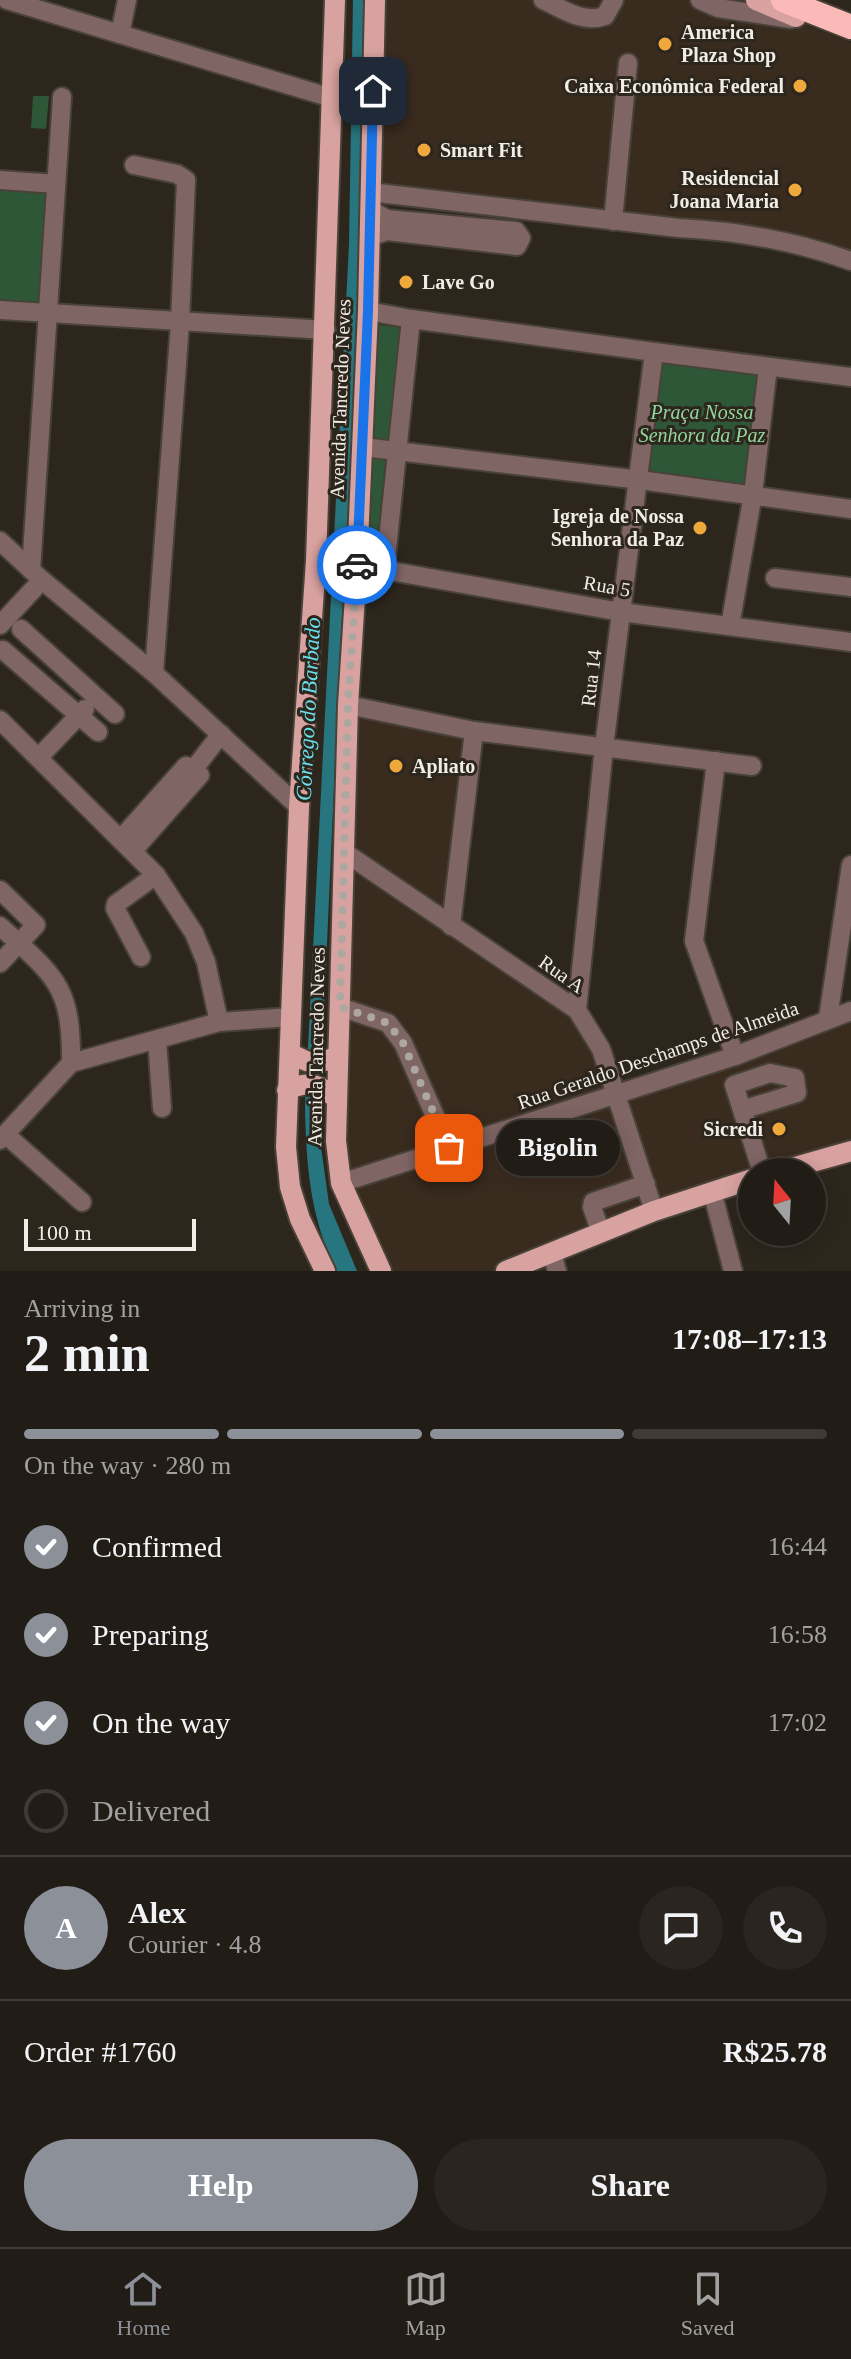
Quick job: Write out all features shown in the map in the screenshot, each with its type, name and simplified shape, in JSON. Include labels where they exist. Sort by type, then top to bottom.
[{"type":"highway","points":[[796,9],[851,27]]},
{"type":"main road","name":"Avenida Tancredo Neves","points":[[325,1271],[300,1219],[290,1187],[286,1147],[293,1087],[302,1059],[291,1017],[299,807],[316,561],[326,330],[335,0]]},
{"type":"main road","name":"Avenida Tancredo Neves","points":[[375,0],[368,311],[348,705],[338,1056],[328,1092],[341,1183],[381,1271]]},
{"type":"main road","points":[[756,0],[796,9],[851,36]]},
{"type":"main road","points":[[302,1059],[338,1056]]},
{"type":"main road","points":[[293,1087],[328,1092]]},
{"type":"main road","points":[[826,1158],[851,1151]]},
{"type":"main road","points":[[506,1271],[554,1262],[601,1233],[654,1211],[738,1183]]},
{"type":"street","points":[[7,0],[332,98]]},
{"type":"street","points":[[120,34],[127,0]]},
{"type":"street","points":[[543,0],[578,17],[595,20],[605,16],[614,0]]},
{"type":"street","points":[[700,0],[718,8],[796,9]]},
{"type":"street","points":[[613,221],[628,63]]},
{"type":"street","points":[[0,625],[36,575],[62,97]]},
{"type":"street","points":[[134,165],[177,174],[186,180],[180,323],[154,673]]},
{"type":"street","points":[[0,180],[56,184]]},
{"type":"street","points":[[370,201],[739,233],[819,250],[851,261]]},
{"type":"street","points":[[369,237],[387,231],[517,246],[521,238],[516,231],[387,219],[370,201]]},
{"type":"street","points":[[0,310],[326,330]]},
{"type":"street","points":[[368,311],[851,377]]},
{"type":"street","points":[[385,568],[411,319]]},
{"type":"street","name":"Rua 14","points":[[577,1010],[604,747],[654,352]]},
{"type":"street","points":[[730,626],[753,494],[768,367]]},
{"type":"street","points":[[363,447],[753,494],[851,509]]},
{"type":"street","points":[[0,541],[154,673],[299,807]]},
{"type":"street","name":"Rua 5","points":[[357,565],[621,612],[851,642]]},
{"type":"street","points":[[775,578],[851,587]]},
{"type":"street","points":[[21,629],[115,714]]},
{"type":"street","points":[[3,650],[98,732]]},
{"type":"street","points":[[39,757],[95,698]]},
{"type":"street","points":[[348,705],[474,731],[752,766]]},
{"type":"street","points":[[0,720],[156,875],[194,933],[206,962],[219,1022]]},
{"type":"street","points":[[451,926],[474,731]]},
{"type":"street","points":[[193,770],[221,734]]},
{"type":"street","points":[[716,761],[694,941],[735,1056]]},
{"type":"street","name":"Rua A","points":[[344,852],[577,1010],[601,1049],[654,1211]]},
{"type":"street","points":[[828,1018],[851,865]]},
{"type":"street","points":[[141,957],[115,908],[116,904],[156,875]]},
{"type":"street","points":[[0,890],[36,925],[0,963]]},
{"type":"street","points":[[0,926],[49,970],[66,1001],[71,1063]]},
{"type":"street","points":[[340,1007],[388,1023],[418,1074],[449,1148]]},
{"type":"street","name":"Rua Geraldo Deschamps de Almeida","points":[[341,1183],[735,1056],[851,1011]]},
{"type":"street","points":[[82,1202],[3,1137],[71,1063],[219,1022],[291,1017]]},
{"type":"street","points":[[157,1040],[162,1108]]},
{"type":"street","points":[[742,1110],[757,1158]]},
{"type":"street","points":[[601,1233],[593,1202],[646,1184]]},
{"type":"street","points":[[712,1191],[733,1271]]},
{"type":"shaded area","points":[[385,0],[744,0],[851,43],[851,254],[800,236],[653,215],[383,186]]},
{"type":"shaded area","points":[[354,714],[468,734],[447,918],[350,851]]},
{"type":"shaded area","points":[[349,865],[566,1012],[583,1029],[599,1060],[607,1093],[450,1140],[402,1032],[346,1003]]},
{"type":"shaded area","points":[[851,1016],[851,1147],[814,1158],[738,1158],[738,1181],[659,1204],[623,1098]]},
{"type":"shaded area","points":[[345,1021],[366,1022],[382,1028],[398,1047],[441,1144],[346,1175]]},
{"type":"shaded area","points":[[614,1103],[648,1210],[495,1271],[388,1271],[349,1187]]},
{"type":"green space","points":[[33,96],[49,96],[46,129],[31,128]]},
{"type":"green space","points":[[0,188],[54,191],[46,307],[0,305]]},
{"type":"green space","points":[[379,325],[404,328],[390,443],[371,440]]},
{"type":"green space","name":"Praça Nossa Senhora da Paz","points":[[657,356],[763,369],[747,490],[642,477]]},
{"type":"green space","points":[[365,450],[386,454],[375,562],[362,560]]},
{"type":"water","points":[[353,0],[369,0],[358,329],[322,1056],[321,1147],[329,1204],[357,1271],[337,1271],[321,1231],[311,1191],[305,1106],[349,244]]},
{"type":"way so far","points":[[357,565],[348,705],[340,1007],[388,1023],[403,1043],[449,1148]]},
{"type":"place","name":"America Plaza Shop","points":[[665,44]]},
{"type":"place","name":"Caixa Econômica Federal","points":[[800,86]]},
{"type":"place","name":"Smart Fit","points":[[424,150]]},
{"type":"place","name":"Residencial Joana Maria","points":[[795,190]]},
{"type":"place","name":"Lave Go","points":[[406,282]]},
{"type":"place","name":"Igreja de Nossa Senhora da Paz","points":[[700,528]]},
{"type":"place","name":"Apliato","points":[[396,766]]},
{"type":"place","name":"Sicredi","points":[[779,1129]]},
{"type":"place","name":"Bigolin","points":[[449,1148]]},
{"type":"route","points":[[357,565],[368,311],[373,91]]},
{"type":"water label","name":"Córrego do Barbado","points":[[308,709]]}]
